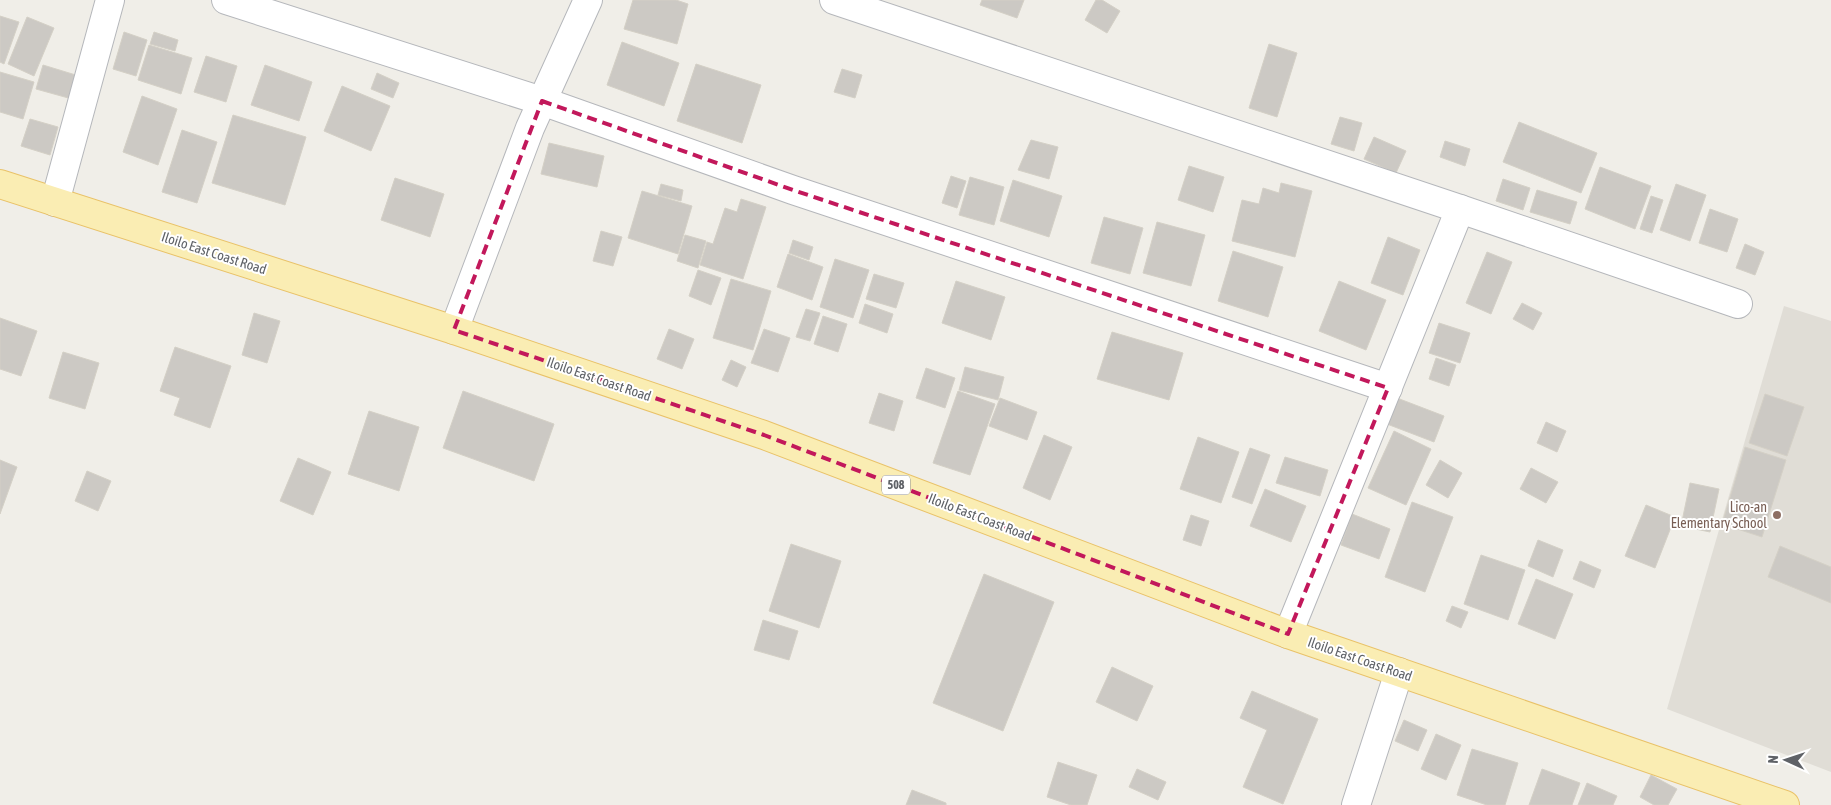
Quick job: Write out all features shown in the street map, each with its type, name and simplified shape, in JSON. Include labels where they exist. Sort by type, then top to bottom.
[{"type":"main road","name":"Iloilo East Coast Road","points":[[2,189],[56,202],[454,330],[764,435],[1288,634],[1785,805]]},
{"type":"street","points":[[56,202],[110,0]]},
{"type":"street","points":[[226,0],[542,101],[793,190],[1388,388]]},
{"type":"street","points":[[454,330],[530,128],[588,0]]},
{"type":"street","points":[[834,0],[1738,304]]},
{"type":"street","points":[[1288,634],[1460,209]]},
{"type":"street","points":[[1356,805],[1400,672]]},
{"type":"highlighted area","points":[[542,101],[793,190],[1388,388],[1288,634],[764,435],[454,330]]},
{"type":"shaded area","name":"Lico-an Elementary School","points":[[1784,306],[1831,321],[1831,772],[1667,709]]},
{"type":"building","points":[[633,0],[676,0],[688,4],[677,44],[624,29]]},
{"type":"building","points":[[982,0],[1024,0],[1017,18],[980,5]]},
{"type":"building","points":[[1096,0],[1102,0],[1120,11],[1107,33],[1085,20]]},
{"type":"building","points":[[0,16],[19,22],[4,64],[0,62]]},
{"type":"building","points":[[27,17],[54,28],[34,76],[8,64]]},
{"type":"building","points":[[124,32],[147,40],[136,76],[113,69]]},
{"type":"building","points":[[154,32],[178,40],[175,51],[150,44]]},
{"type":"building","points":[[622,42],[679,63],[664,106],[607,85]]},
{"type":"building","points":[[1269,44],[1297,53],[1277,117],[1249,108]]},
{"type":"building","points":[[149,45],[192,58],[181,94],[138,80]]},
{"type":"building","points":[[206,56],[237,66],[226,102],[194,92]]},
{"type":"building","points":[[696,64],[761,85],[742,143],[677,121]]},
{"type":"building","points":[[43,65],[79,76],[72,99],[36,89]]},
{"type":"building","points":[[265,65],[312,82],[299,121],[251,105]]},
{"type":"building","points":[[842,69],[862,75],[855,98],[834,92]]},
{"type":"building","points":[[0,72],[34,82],[23,119],[0,112]]},
{"type":"building","points":[[377,73],[399,83],[393,98],[371,89]]},
{"type":"building","points":[[342,86],[390,106],[371,151],[324,131]]},
{"type":"building","points":[[142,96],[177,109],[158,165],[123,152]]},
{"type":"building","points":[[233,115],[306,137],[285,205],[212,183]]},
{"type":"building","points":[[1340,117],[1362,123],[1354,151],[1331,144]]},
{"type":"building","points":[[30,119],[58,127],[50,155],[21,146]]},
{"type":"building","points":[[1519,122],[1597,153],[1581,193],[1503,162]]},
{"type":"building","points":[[182,130],[217,142],[197,203],[162,192]]},
{"type":"building","points":[[1374,137],[1406,151],[1396,173],[1364,159]]},
{"type":"building","points":[[1031,140],[1058,147],[1049,179],[1018,170]]},
{"type":"building","points":[[1445,141],[1470,149],[1465,166],[1440,157]]},
{"type":"building","points":[[549,143],[604,156],[597,187],[541,174]]},
{"type":"building","points":[[1189,166],[1224,177],[1213,212],[1178,200]]},
{"type":"building","points":[[1600,167],[1651,186],[1635,229],[1585,209]]},
{"type":"building","points":[[951,176],[966,181],[957,208],[942,203]]},
{"type":"building","points":[[970,177],[1004,187],[994,225],[959,215]]},
{"type":"building","points":[[395,178],[444,194],[430,237],[381,220]]},
{"type":"building","points":[[1503,179],[1530,188],[1523,210],[1496,201]]},
{"type":"building","points":[[1013,180],[1062,196],[1049,237],[1000,221]]},
{"type":"building","points":[[1281,183],[1312,191],[1295,257],[1232,241],[1242,200],[1259,204],[1263,188],[1279,193]]},
{"type":"building","points":[[661,184],[683,190],[681,201],[658,195]]},
{"type":"building","points":[[1676,184],[1706,195],[1690,241],[1660,230]]},
{"type":"building","points":[[1537,190],[1577,202],[1570,224],[1530,212]]},
{"type":"building","points":[[642,191],[692,206],[678,254],[628,238]]},
{"type":"building","points":[[1651,196],[1663,200],[1652,233],[1640,229]]},
{"type":"building","points":[[741,199],[766,207],[743,279],[700,265],[707,242],[713,244],[725,208],[737,212]]},
{"type":"building","points":[[1710,209],[1738,219],[1727,252],[1699,243]]},
{"type":"building","points":[[1104,217],[1143,228],[1130,274],[1091,263]]},
{"type":"building","points":[[1157,222],[1205,235],[1191,286],[1143,273]]},
{"type":"building","points":[[601,231],[622,237],[613,266],[593,261]]},
{"type":"building","points":[[685,235],[706,241],[698,268],[677,261]]},
{"type":"building","points":[[1388,237],[1420,250],[1403,295],[1371,283]]},
{"type":"building","points":[[793,240],[813,247],[809,260],[789,253]]},
{"type":"building","points":[[1745,244],[1764,252],[1755,275],[1736,268]]},
{"type":"building","points":[[1233,251],[1283,267],[1268,317],[1218,301]]},
{"type":"building","points":[[1487,252],[1512,262],[1491,314],[1466,303]]},
{"type":"building","points":[[788,254],[823,267],[812,300],[777,287]]},
{"type":"building","points":[[835,259],[869,270],[853,318],[820,307]]},
{"type":"building","points":[[698,270],[721,278],[711,305],[689,296]]},
{"type":"building","points":[[874,274],[904,283],[896,308],[866,299]]},
{"type":"building","points":[[731,279],[771,291],[753,350],[713,338]]},
{"type":"building","points":[[956,281],[1005,297],[991,340],[942,323]]},
{"type":"building","points":[[1339,281],[1386,300],[1366,350],[1319,331]]},
{"type":"building","points":[[1522,303],[1542,313],[1533,330],[1513,319]]},
{"type":"building","points":[[865,304],[893,314],[887,333],[859,323]]},
{"type":"building","points":[[806,309],[820,313],[810,341],[796,337]]},
{"type":"building","points":[[254,313],[280,321],[267,363],[242,355]]},
{"type":"building","points":[[823,316],[847,324],[838,352],[814,344]]},
{"type":"building","points":[[0,318],[37,331],[21,376],[0,369]]},
{"type":"building","points":[[1439,323],[1470,333],[1460,363],[1429,353]]},
{"type":"building","points":[[669,329],[694,339],[682,369],[657,359]]},
{"type":"building","points":[[764,329],[790,338],[778,372],[751,363]]},
{"type":"building","points":[[1112,332],[1183,353],[1169,400],[1097,379]]},
{"type":"building","points":[[175,347],[231,366],[210,428],[174,415],[180,398],[160,391]]},
{"type":"building","points":[[63,352],[99,363],[85,409],[49,398]]},
{"type":"building","points":[[1436,358],[1456,365],[1449,386],[1429,379]]},
{"type":"building","points":[[731,360],[746,367],[737,387],[722,380]]},
{"type":"building","points":[[965,367],[1004,377],[998,400],[959,390]]},
{"type":"building","points":[[926,368],[955,378],[945,408],[916,398]]},
{"type":"building","points":[[463,391],[554,424],[534,481],[443,448]]},
{"type":"building","points":[[958,391],[995,404],[970,475],[933,463]]},
{"type":"building","points":[[879,393],[903,401],[894,431],[869,423]]},
{"type":"building","points":[[1765,394],[1804,407],[1787,456],[1749,443]]},
{"type":"building","points":[[1000,398],[1037,412],[1027,440],[989,426]]},
{"type":"building","points":[[1397,398],[1444,416],[1434,442],[1387,424]]},
{"type":"building","points":[[369,411],[419,427],[399,491],[348,474]]},
{"type":"building","points":[[1546,422],[1566,431],[1557,452],[1537,443]]},
{"type":"building","points":[[1394,431],[1431,449],[1406,505],[1368,488]]},
{"type":"building","points":[[1044,435],[1072,447],[1050,500],[1023,488]]},
{"type":"building","points":[[1198,437],[1239,452],[1221,503],[1180,489]]},
{"type":"building","points":[[1745,447],[1786,460],[1762,537],[1722,524]]},
{"type":"building","points":[[1250,448],[1270,455],[1252,504],[1232,497]]},
{"type":"building","points":[[1285,457],[1328,470],[1320,496],[1276,483]]},
{"type":"building","points":[[298,458],[331,472],[313,515],[280,501]]},
{"type":"building","points":[[0,460],[17,467],[0,514]]},
{"type":"building","points":[[1440,460],[1462,473],[1448,498],[1426,485]]},
{"type":"building","points":[[1531,468],[1558,482],[1546,503],[1520,489]]},
{"type":"building","points":[[87,471],[111,481],[98,511],[75,501]]},
{"type":"building","points":[[1690,483],[1719,489],[1710,532],[1681,526]]},
{"type":"building","points":[[1265,489],[1306,506],[1291,542],[1250,526]]},
{"type":"building","points":[[1412,502],[1453,517],[1425,592],[1385,577]]},
{"type":"building","points":[[1646,505],[1675,517],[1655,568],[1625,556]]},
{"type":"building","points":[[1352,514],[1390,529],[1379,559],[1341,545]]},
{"type":"building","points":[[1191,515],[1209,521],[1201,546],[1183,540]]},
{"type":"building","points":[[1538,540],[1563,550],[1553,577],[1528,566]]},
{"type":"building","points":[[791,544],[841,561],[819,628],[769,611]]},
{"type":"building","points":[[1780,546],[1831,567],[1831,603],[1768,577]]},
{"type":"building","points":[[1481,555],[1525,570],[1508,620],[1464,604]]},
{"type":"building","points":[[1580,561],[1601,570],[1594,588],[1573,579]]},
{"type":"building","points":[[984,574],[1054,602],[1003,731],[933,703]]},
{"type":"building","points":[[1536,579],[1573,594],[1555,639],[1518,624]]},
{"type":"building","points":[[1452,606],[1468,612],[1461,628],[1446,621]]},
{"type":"building","points":[[763,620],[798,631],[789,660],[754,650]]},
{"type":"building","points":[[1112,667],[1153,686],[1137,721],[1096,702]]},
{"type":"building","points":[[1252,691],[1318,719],[1283,804],[1243,787],[1267,730],[1240,718]]},
{"type":"building","points":[[1404,720],[1427,730],[1418,751],[1395,741]]},
{"type":"building","points":[[1436,734],[1461,745],[1446,780],[1421,769]]},
{"type":"building","points":[[1472,749],[1518,763],[1505,805],[1487,805],[1457,795]]},
{"type":"building","points":[[1058,762],[1097,775],[1087,805],[1071,805],[1047,797]]},
{"type":"building","points":[[1137,769],[1166,782],[1158,800],[1129,787]]},
{"type":"building","points":[[1542,769],[1580,783],[1572,805],[1529,805]]},
{"type":"building","points":[[1651,775],[1677,789],[1668,805],[1654,805],[1640,797]]},
{"type":"building","points":[[1587,783],[1617,796],[1613,805],[1578,805]]},
{"type":"building","points":[[912,790],[946,803],[946,805],[906,805]]},
{"type":"place","name":"Lico-an Elementary School","points":[[1777,515]]}]
